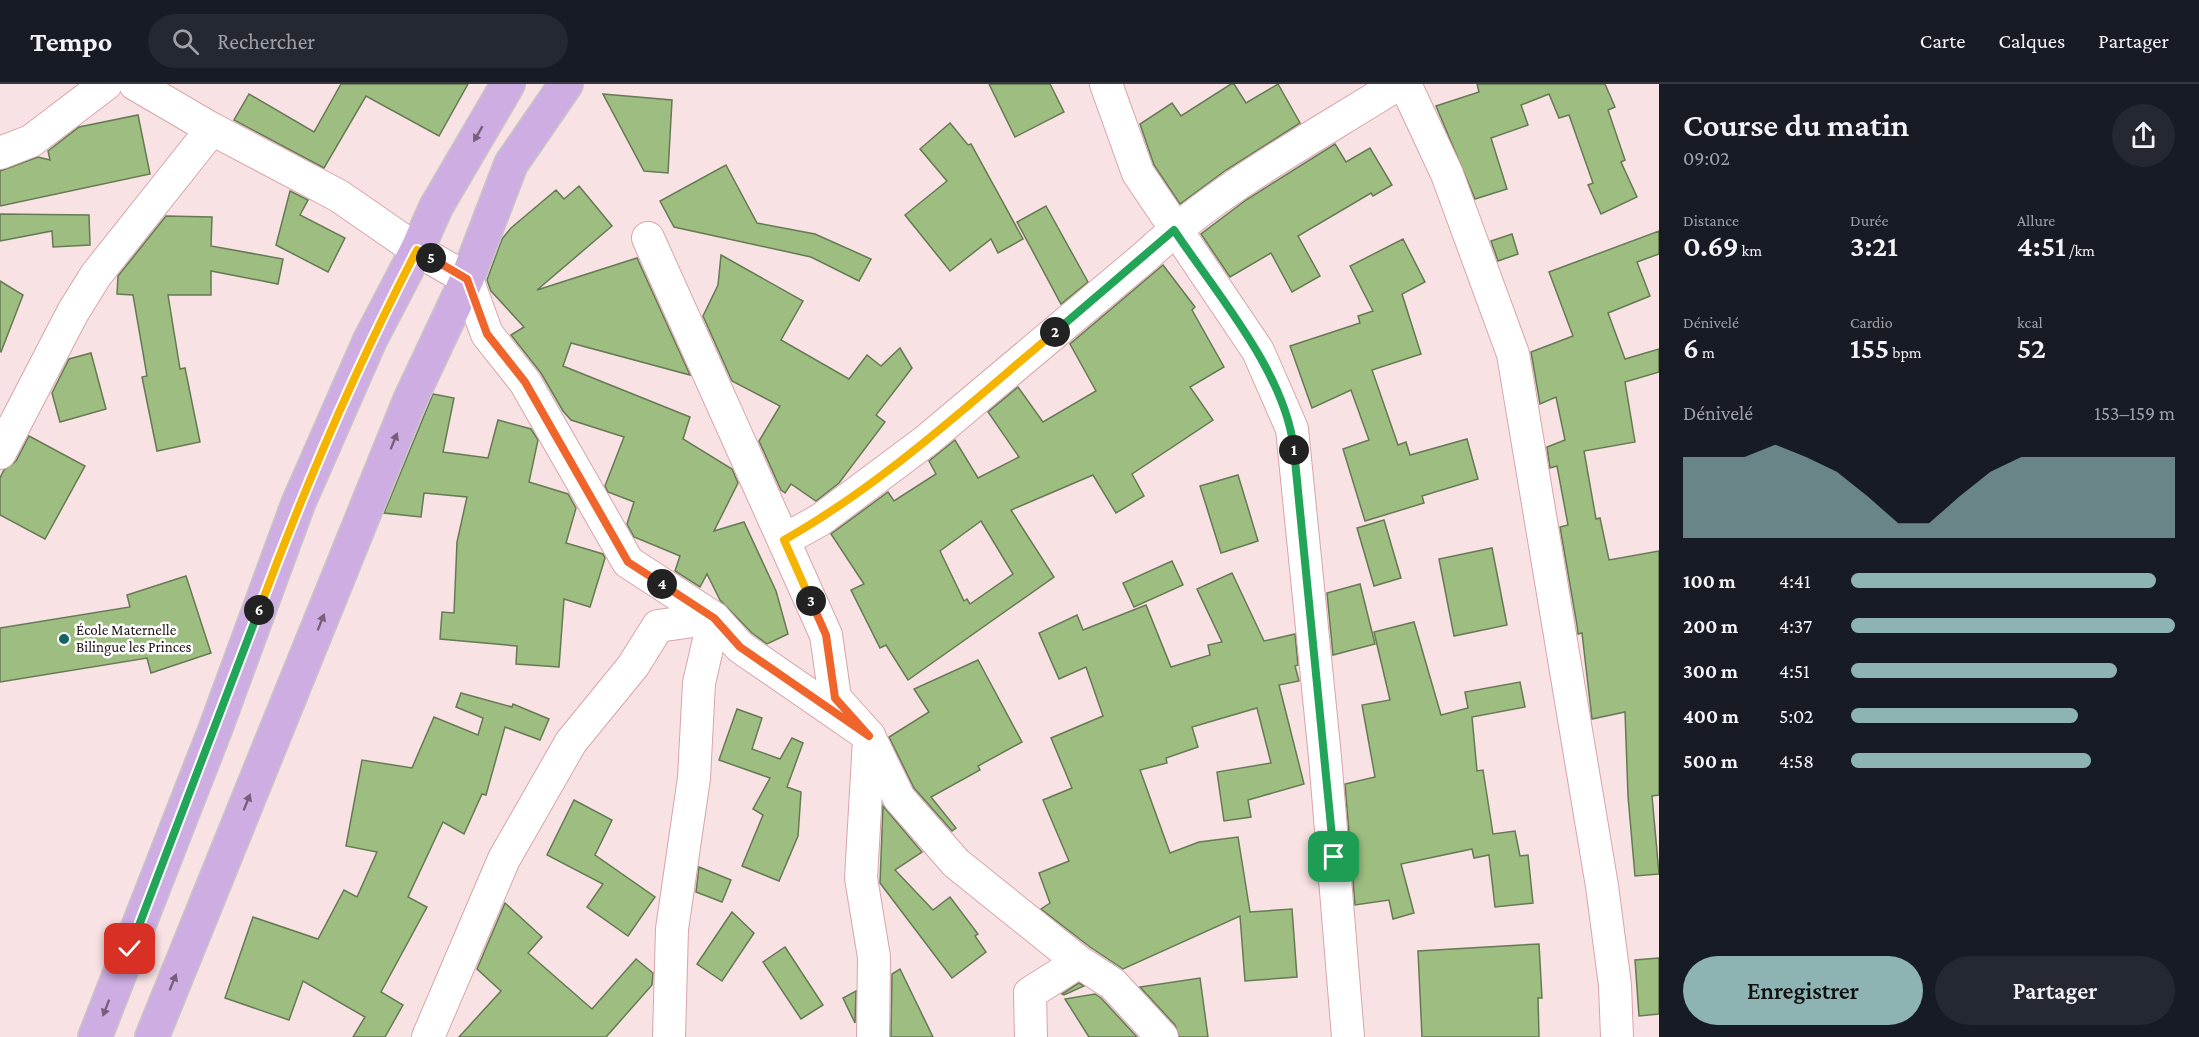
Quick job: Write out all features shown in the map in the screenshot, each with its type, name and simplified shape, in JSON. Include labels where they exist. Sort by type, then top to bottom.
[{"type":"main road","points":[[95,1037],[215,730],[298,504],[370,340],[417,250],[435,207],[508,84]]},
{"type":"main road","points":[[152,1037],[410,400],[467,279],[512,164],[566,84]]},
{"type":"street","points":[[1,153],[31,141],[106,84]]},
{"type":"street","points":[[135,84],[212,129],[339,196],[417,250],[467,279],[487,334],[525,382],[628,562],[714,618],[740,647],[869,736]]},
{"type":"street","points":[[1106,84],[1138,173],[1257,351],[1292,429],[1328,791],[1348,1037]]},
{"type":"street","points":[[784,540],[820,520],[927,440],[1174,230],[1264,166],[1398,84]]},
{"type":"street","points":[[1405,84],[1447,174],[1513,354],[1602,886],[1615,985],[1617,1037]]},
{"type":"street","points":[[0,453],[73,312],[96,275],[212,129]]},
{"type":"street","points":[[648,238],[826,635],[835,698],[869,736],[899,798],[956,863],[1078,962],[1113,984],[1162,1037]]},
{"type":"street","points":[[428,1037],[504,859],[571,742],[633,666],[658,626],[714,618]]},
{"type":"street","points":[[669,1037],[672,929],[694,778],[699,683],[714,618]]},
{"type":"street","points":[[869,736],[861,878],[873,957],[873,1037]]},
{"type":"street","points":[[1031,1037],[1030,993],[1078,962]]},
{"type":"building","points":[[341,84],[468,84],[439,136],[366,96],[324,168],[234,120],[249,94],[314,132]]},
{"type":"building","points":[[989,84],[1050,84],[1064,112],[1015,137]]},
{"type":"building","points":[[1234,84],[1246,103],[1278,84],[1300,123],[1226,170],[1180,204],[1154,165],[1140,124],[1172,103],[1181,116]]},
{"type":"building","points":[[1477,84],[1605,84],[1615,107],[1608,110],[1625,160],[1621,162],[1637,197],[1601,214],[1588,185],[1593,183],[1569,115],[1559,118],[1549,94],[1521,105],[1528,125],[1491,138],[1507,189],[1475,199],[1436,106],[1479,92]]},
{"type":"building","points":[[603,94],[672,100],[668,173],[644,171]]},
{"type":"building","points":[[138,115],[150,174],[0,206],[0,171],[38,157],[50,160],[48,151],[79,127]]},
{"type":"building","points":[[950,123],[968,145],[971,144],[1023,239],[998,253],[991,239],[950,271],[905,215],[947,181],[920,149]]},
{"type":"building","points":[[1335,144],[1346,162],[1370,148],[1392,185],[1373,196],[1371,193],[1298,236],[1320,276],[1292,292],[1271,253],[1230,277],[1201,234],[1246,200]]},
{"type":"building","points":[[726,165],[757,223],[815,234],[871,259],[859,281],[811,257],[674,227],[660,201]]},
{"type":"building","points":[[579,186],[612,226],[537,290],[637,258],[690,375],[571,343],[563,366],[690,417],[683,439],[732,469],[738,483],[714,531],[744,522],[776,591],[788,634],[767,644],[752,633],[720,600],[707,574],[700,587],[675,571],[680,556],[634,537],[627,524],[634,502],[608,492],[605,486],[624,437],[571,420],[563,411],[541,373],[511,335],[524,327],[491,291],[487,280],[502,239],[511,228],[556,190],[564,199]]},
{"type":"building","points":[[290,191],[308,200],[300,215],[345,238],[328,272],[276,245]]},
{"type":"building","points":[[1046,206],[1088,282],[1061,304],[1017,222]]},
{"type":"building","points":[[0,214],[89,215],[90,245],[53,247],[52,231],[0,241]]},
{"type":"building","points":[[166,216],[212,217],[211,246],[283,259],[278,284],[211,271],[211,295],[168,295],[180,369],[185,368],[200,442],[157,451],[142,377],[147,376],[133,295],[117,294],[118,276]]},
{"type":"building","points":[[1659,231],[1659,254],[1637,262],[1650,296],[1608,313],[1625,359],[1659,349],[1659,372],[1625,382],[1635,442],[1584,451],[1596,519],[1600,518],[1609,560],[1659,551],[1659,795],[1652,796],[1659,874],[1635,876],[1628,796],[1625,712],[1592,719],[1582,633],[1578,634],[1560,527],[1568,525],[1557,466],[1550,468],[1547,447],[1565,440],[1556,397],[1540,404],[1531,352],[1573,336],[1549,272]]},
{"type":"building","points":[[1512,234],[1518,254],[1498,261],[1491,241]]},
{"type":"building","points":[[1403,239],[1425,282],[1402,294],[1421,354],[1372,370],[1398,445],[1406,442],[1410,455],[1467,439],[1478,479],[1422,496],[1424,503],[1365,521],[1343,449],[1369,440],[1351,390],[1312,408],[1290,346],[1360,323],[1358,316],[1373,311],[1350,266]]},
{"type":"building","points":[[721,255],[803,301],[781,340],[849,379],[867,355],[881,366],[900,348],[912,368],[876,415],[885,422],[839,483],[816,501],[791,484],[785,493],[781,490],[759,441],[780,406],[732,381],[703,316],[718,285]]},
{"type":"building","points":[[1163,265],[1195,307],[1192,310],[1224,367],[1190,387],[1213,420],[1132,474],[1144,496],[1116,513],[1093,475],[1011,510],[1054,577],[908,680],[886,645],[880,648],[851,590],[864,584],[831,534],[888,492],[894,501],[936,474],[929,461],[955,440],[978,478],[1019,457],[988,412],[1018,387],[1043,422],[1096,391],[1070,344]],"holes":[[[981,521],[1013,574],[970,604],[967,599],[964,601],[940,551]]]},
{"type":"building","points":[[0,281],[23,295],[1,352],[0,351]]},
{"type":"building","points":[[91,353],[106,409],[60,422],[52,393],[69,359]]},
{"type":"building","points":[[433,394],[454,398],[443,452],[488,458],[498,420],[531,429],[538,440],[529,482],[568,494],[576,508],[566,543],[603,554],[605,558],[590,607],[564,599],[559,667],[516,664],[517,646],[440,639],[442,612],[454,613],[457,542],[467,497],[424,493],[421,517],[384,513]]},
{"type":"building","points":[[29,436],[85,466],[45,539],[0,515],[0,478],[4,470],[16,461]]},
{"type":"building","points":[[1238,475],[1258,541],[1221,553],[1200,486]]},
{"type":"building","points":[[1384,520],[1401,578],[1374,586],[1357,528]]},
{"type":"building","points":[[1492,548],[1507,625],[1454,636],[1439,559]]},
{"type":"building","points":[[1172,561],[1183,585],[1134,607],[1123,583]]},
{"type":"building","points":[[1232,573],[1264,641],[1295,634],[1298,665],[1295,666],[1299,681],[1279,685],[1304,784],[1248,800],[1251,817],[1224,821],[1217,772],[1271,763],[1257,708],[1192,727],[1198,747],[1166,758],[1167,763],[1140,770],[1170,853],[1199,842],[1238,837],[1250,912],[1292,909],[1297,977],[1245,981],[1240,916],[1123,969],[1041,909],[1050,903],[1039,873],[1069,861],[1043,800],[1072,788],[1051,738],[1103,716],[1086,667],[1059,679],[1039,633],[1077,615],[1083,630],[1146,605],[1171,667],[1210,655],[1208,645],[1222,642],[1197,589]]},
{"type":"building","points":[[186,576],[211,653],[151,673],[147,658],[0,682],[0,628],[130,607],[127,595]]},
{"type":"building","points":[[1360,584],[1375,644],[1333,655],[1327,593]]},
{"type":"building","points":[[1414,622],[1441,715],[1468,708],[1465,692],[1520,682],[1525,707],[1472,717],[1477,771],[1483,770],[1493,834],[1515,831],[1520,856],[1528,855],[1533,903],[1495,907],[1489,855],[1474,858],[1472,849],[1401,864],[1414,913],[1393,919],[1389,900],[1355,905],[1345,784],[1375,777],[1362,705],[1390,700],[1374,632]]},
{"type":"building","points":[[978,660],[1022,742],[978,766],[980,770],[931,797],[956,828],[952,831],[914,788],[889,737],[929,712],[914,689]]},
{"type":"building","points":[[461,693],[512,707],[513,704],[549,719],[540,740],[505,727],[486,795],[482,794],[464,834],[443,822],[408,897],[427,907],[381,992],[403,1005],[385,1037],[353,1037],[365,1017],[303,981],[289,1020],[225,998],[253,917],[318,939],[344,890],[357,897],[377,852],[346,846],[362,760],[412,768],[434,717],[478,735],[483,718],[456,707]]},
{"type":"building","points":[[737,709],[762,718],[752,749],[780,759],[792,738],[803,743],[787,787],[801,792],[798,836],[779,881],[742,866],[763,815],[753,809],[770,778],[719,760]]},
{"type":"building","points":[[574,800],[612,820],[595,855],[655,897],[628,936],[587,907],[603,884],[547,855]]},
{"type":"building","points":[[883,806],[922,852],[895,870],[933,910],[950,897],[978,934],[975,936],[986,952],[952,978],[880,883]]},
{"type":"building","points":[[699,867],[731,880],[722,902],[696,892]]},
{"type":"building","points":[[505,903],[542,937],[528,953],[592,1009],[636,959],[653,973],[652,985],[606,1037],[459,1037],[501,991],[477,969]]},
{"type":"building","points":[[732,912],[754,933],[722,981],[697,964]]},
{"type":"building","points":[[1539,944],[1542,998],[1538,998],[1539,1037],[1422,1037],[1418,951]]},
{"type":"building","points":[[785,947],[823,1005],[801,1019],[763,962]]},
{"type":"building","points":[[1659,958],[1659,1014],[1639,1016],[1635,960]]},
{"type":"building","points":[[900,969],[933,1037],[891,1037],[892,974]]},
{"type":"building","points":[[1200,978],[1208,1037],[1179,1037],[1175,1025],[1140,987]]},
{"type":"building","points":[[1079,983],[1084,986],[1062,994]]},
{"type":"building","points":[[856,991],[855,1023],[843,998]]},
{"type":"building","points":[[1095,994],[1137,1037],[1089,1037],[1065,999]]},
{"type":"place","name":"École Maternelle Bilingue les Princes","points":[[64,639]]},
{"type":"route","points":[[130,949],[215,730],[298,504],[370,340],[417,250],[467,279],[487,334],[525,382],[628,562],[714,618],[740,647],[869,736],[835,698],[826,635],[784,540],[820,520],[927,440],[1174,230],[1257,351],[1292,429],[1334,857]]}]
